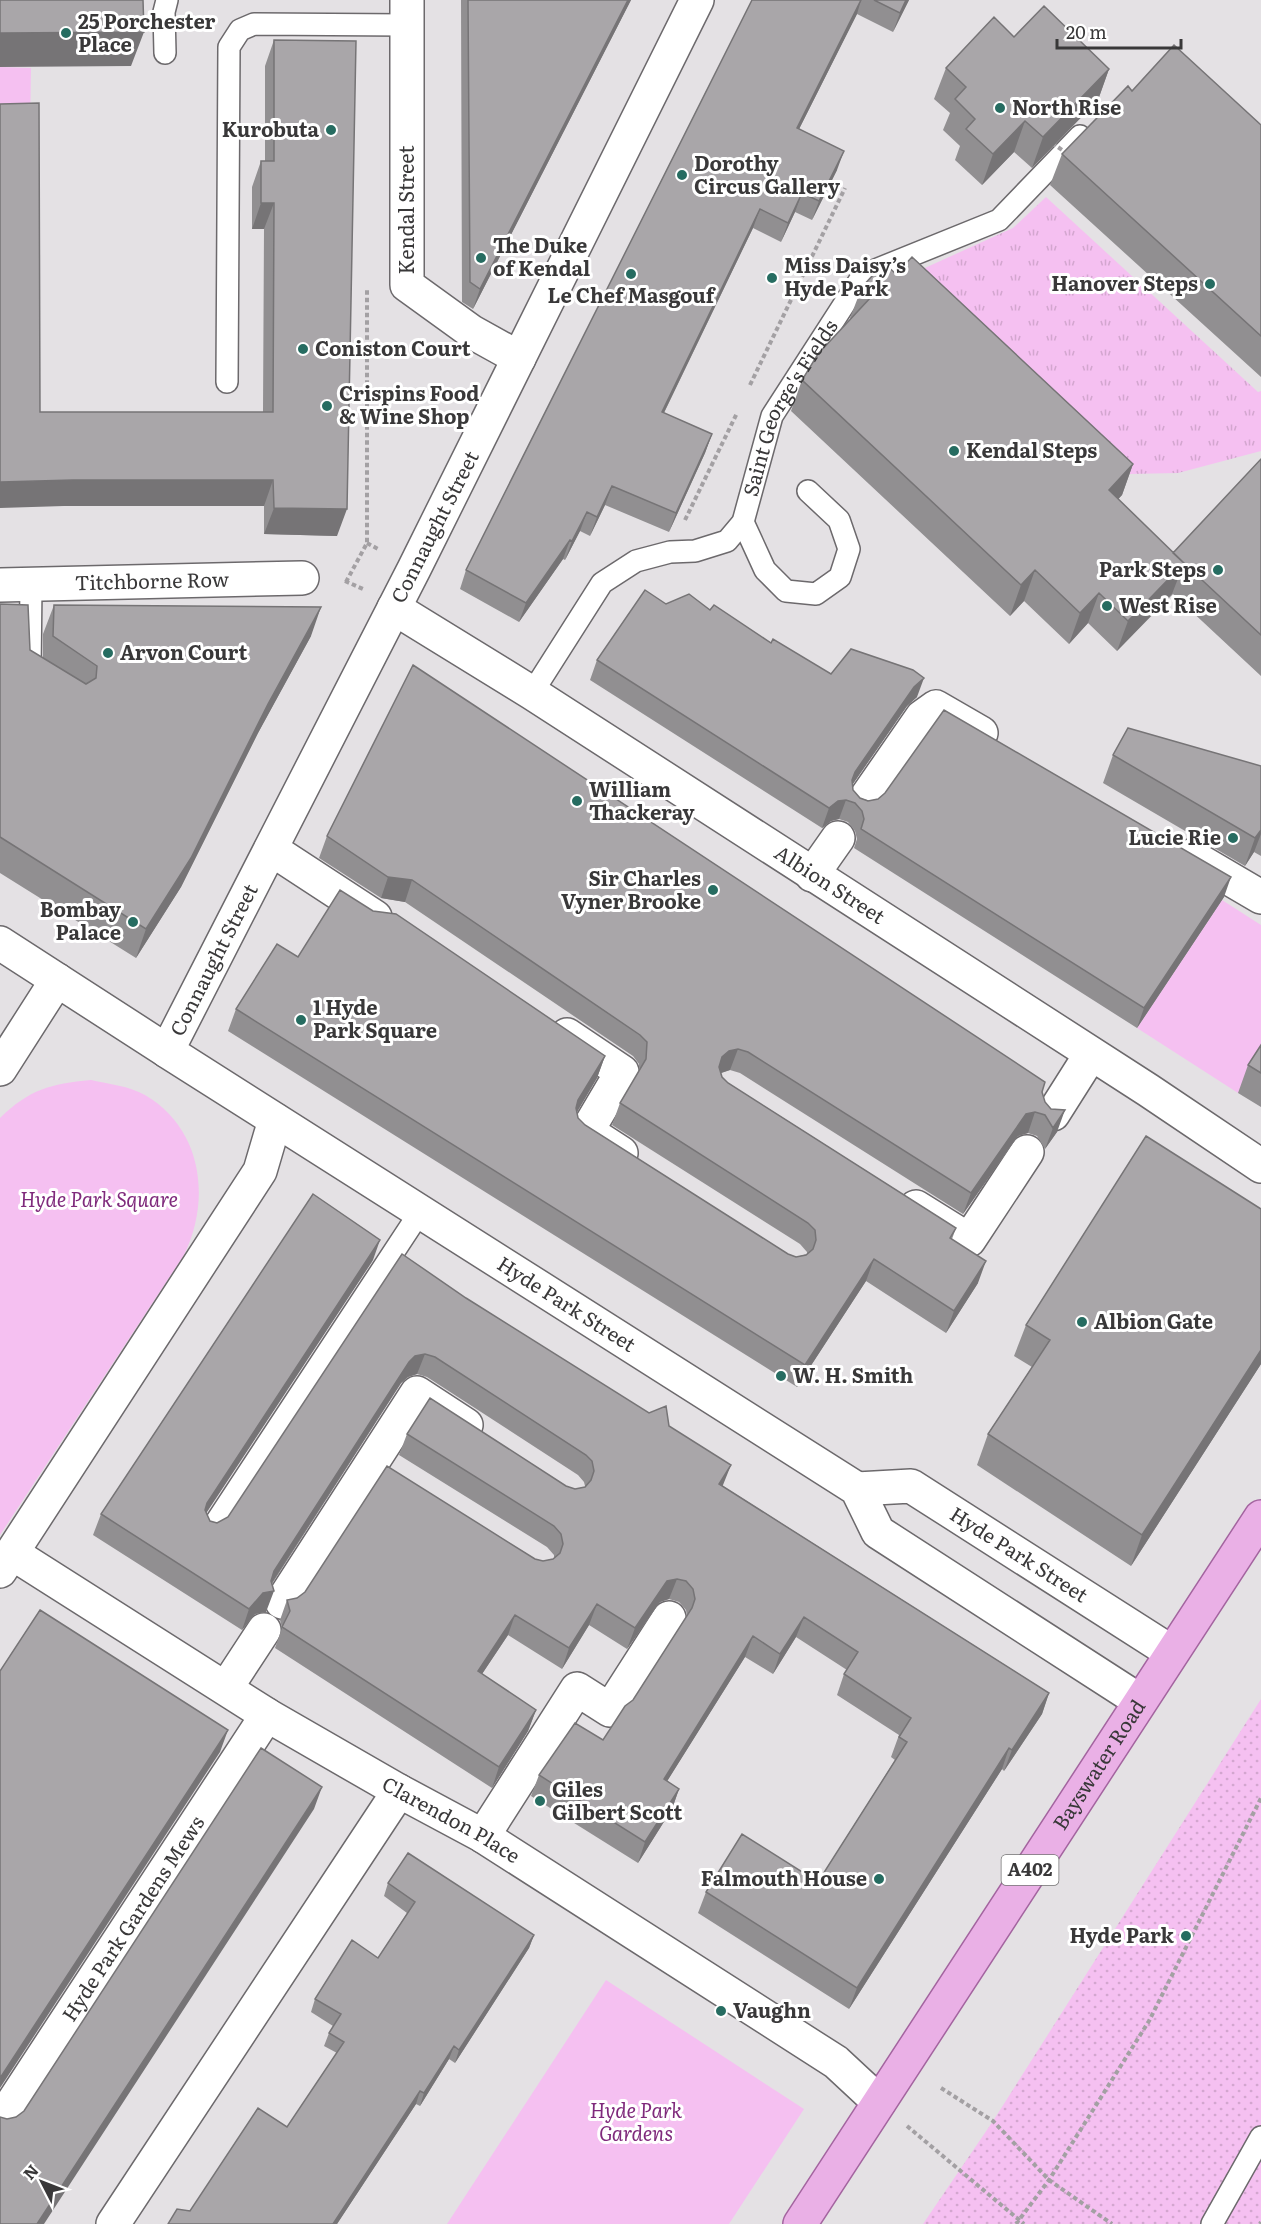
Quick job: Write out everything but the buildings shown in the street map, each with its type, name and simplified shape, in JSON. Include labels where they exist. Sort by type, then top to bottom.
[{"type":"main road","name":"Bayswater Road","points":[[800,2224],[1261,1517]]},
{"type":"street","name":"Connaught Street","points":[[167,1051],[394,608],[697,0]]},
{"type":"street","name":"Kendal Street","points":[[407,13],[407,285],[472,332],[519,358]]},
{"type":"street","name":"Titchborne Row","points":[[16,584],[303,578]]},
{"type":"street","name":"Albion Street","points":[[394,608],[532,693],[1092,1054],[1261,1166]]},
{"type":"street","points":[[863,802],[922,717],[936,707],[1007,748]]},
{"type":"street","points":[[812,875],[838,838]]},
{"type":"street","points":[[1170,843],[1261,897]]},
{"type":"street","points":[[271,849],[375,917],[394,917],[403,923]]},
{"type":"street","points":[[0,943],[275,1120],[260,1171],[6,1562]]},
{"type":"street","points":[[0,1069],[57,980]]},
{"type":"street","points":[[546,1020],[622,1072],[587,1131],[645,1168]]},
{"type":"street","points":[[1053,1113],[1092,1054]]},
{"type":"street","name":"Hyde Park Street","points":[[275,1120],[857,1489],[911,1486],[1171,1652]]},
{"type":"street","points":[[889,1190],[969,1240],[1027,1152]]},
{"type":"street","points":[[282,1602],[384,1468],[417,1393],[487,1439]]},
{"type":"street","points":[[857,1489],[878,1532],[1140,1701]]},
{"type":"street","name":"Clarendon Place","points":[[6,1562],[399,1791],[483,1836],[836,2062],[879,2102]]},
{"type":"street","points":[[483,1836],[576,1689],[610,1710],[669,1618]]},
{"type":"street","points":[[226,1689],[264,1630]]},
{"type":"street","name":"Hyde Park Gardens Mews","points":[[0,2122],[267,1714]]},
{"type":"street","points":[[113,2224],[399,1791]]},
{"type":"lane","points":[[165,52],[164,12],[167,0]]},
{"type":"lane","points":[[227,382],[229,47],[240,30],[254,24],[407,13]]},
{"type":"lane","name":"Saint George's Fields","points":[[532,693],[602,583],[636,561],[670,552],[695,551],[727,541],[742,522],[772,416],[863,275],[999,220],[1095,121]]},
{"type":"lane","name":"Saint George's Fields","points":[[742,522],[765,570],[786,591],[816,594],[840,577],[849,549],[839,520],[808,491]]},
{"type":"lane","points":[[16,584],[30,672],[48,683]]},
{"type":"lane","points":[[210,1531],[420,1212]]},
{"type":"lane","points":[[1212,2224],[1261,2137]]},
{"type":"path","points":[[1043,138],[1073,157]]},
{"type":"path","points":[[746,394],[845,188]]},
{"type":"path","points":[[346,582],[367,543],[367,277]]},
{"type":"path","points":[[670,552],[741,404]]},
{"type":"path","points":[[367,543],[378,549]]},
{"type":"path","points":[[1017,2222],[1049,2180],[1149,2021],[1261,1798]]},
{"type":"path","points":[[941,2088],[993,2121],[1049,2180],[1112,2224]]},
{"type":"path","points":[[879,2102],[1017,2222],[1024,2224]]},
{"type":"green space","points":[[0,67],[31,68],[30,129],[0,130]]},
{"type":"green space","points":[[1046,197],[1258,392],[1261,391],[1261,451],[1178,473],[1130,474],[916,272],[1013,228]]},
{"type":"green space","points":[[1222,900],[1261,925],[1261,1057],[1238,1093],[1137,1028]]},
{"type":"green space","name":"Hyde Park Square","points":[[91,1080],[126,1087],[145,1095],[164,1109],[179,1127],[190,1146],[196,1167],[199,1189],[197,1212],[184,1255],[0,1535],[0,1118],[31,1094],[52,1086]]},
{"type":"green space","name":"Hyde Park","points":[[1261,1699],[1261,2224],[923,2224],[993,2121]]},
{"type":"green space","name":"Hyde Park Gardens","points":[[606,1980],[804,2109],[729,2224],[447,2224]]},
{"type":"place","name":"25 Porchester Place","points":[[66,33]]},
{"type":"place","name":"North Rise","points":[[1000,108]]},
{"type":"place","name":"Kurobuta","points":[[331,130]]},
{"type":"place","name":"Dorothy Circus Gallery","points":[[682,175]]},
{"type":"place","name":"The Duke of Kendal","points":[[481,258]]},
{"type":"place","name":"Le Chef Masgouf","points":[[631,274]]},
{"type":"place","name":"Miss Daisy’s Hyde Park","points":[[772,278]]},
{"type":"place","name":"Hanover Steps","points":[[1210,284]]},
{"type":"place","name":"Coniston Court","points":[[303,349]]},
{"type":"place","name":"Crispins Food & Wine Shop","points":[[327,406]]},
{"type":"place","name":"Kendal Steps","points":[[954,451]]},
{"type":"place","name":"Park Steps","points":[[1218,570]]},
{"type":"place","name":"West Rise","points":[[1107,606]]},
{"type":"place","name":"Arvon Court","points":[[108,653]]},
{"type":"place","name":"William Thackeray","points":[[577,801]]},
{"type":"place","name":"Lucie Rie","points":[[1233,838]]},
{"type":"place","name":"Sir Charles Vyner Brooke","points":[[713,890]]},
{"type":"place","name":"Bombay Palace","points":[[133,922]]},
{"type":"place","name":"1 Hyde Park Square","points":[[301,1020]]},
{"type":"place","name":"Albion Gate","points":[[1082,1322]]},
{"type":"place","name":"W. H. Smith","points":[[781,1376]]},
{"type":"place","name":"Giles Gilbert Scott","points":[[540,1801]]},
{"type":"place","name":"Falmouth House","points":[[879,1879]]},
{"type":"place","name":"Hyde Park","points":[[1186,1936]]},
{"type":"place","name":"Vaughn","points":[[721,2011]]}]
